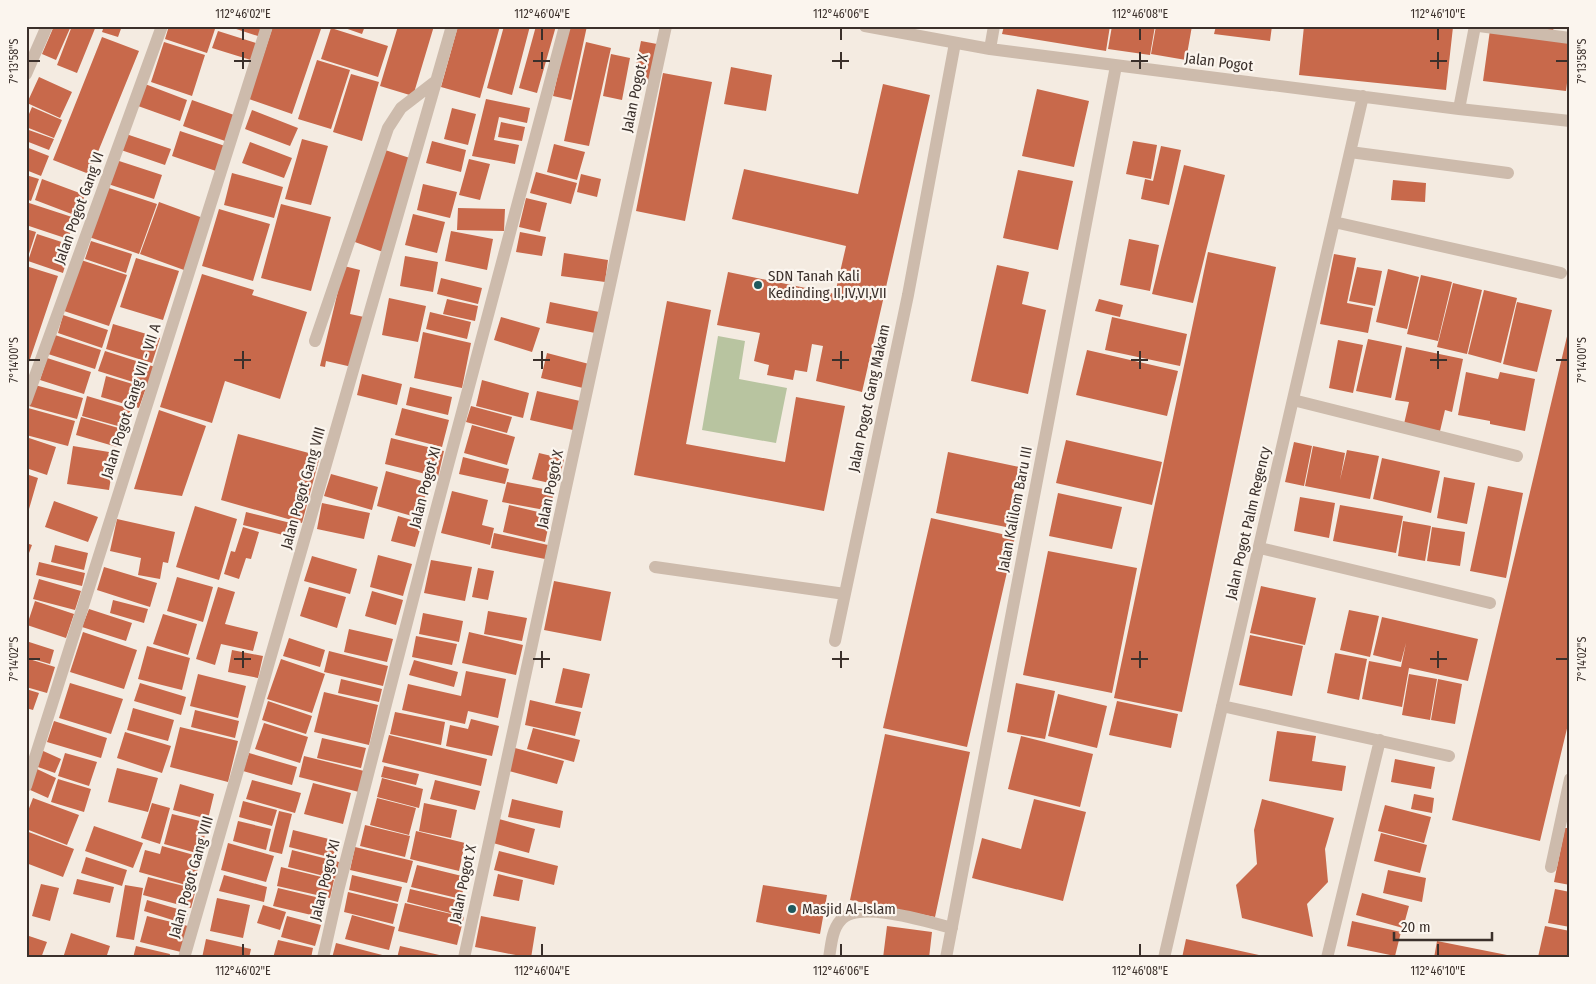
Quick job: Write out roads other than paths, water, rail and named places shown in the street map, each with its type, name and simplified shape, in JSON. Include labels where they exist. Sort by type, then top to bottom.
[{"type":"street","points":[[26,74],[47,26]]},
{"type":"street","name":"Jalan Pogot Gang VI","points":[[26,401],[162,26]]},
{"type":"street","name":"Jalan Pogot Gang VII - VII A","points":[[26,786],[267,26]]},
{"type":"street","name":"Jalan Pogot Gang VIII","points":[[184,958],[452,26]]},
{"type":"street","name":"Jalan Pogot XI","points":[[323,958],[432,525],[566,26]]},
{"type":"street","name":"Jalan Pogot X","points":[[464,958],[666,26]]},
{"type":"street","name":"Jalan Pogot","points":[[865,26],[990,49],[1116,66],[1570,121]]},
{"type":"street","points":[[990,49],[994,26]]},
{"type":"street","points":[[1459,109],[1477,26],[1570,38]]},
{"type":"street","name":"Jalan Pogot Gang Makam","points":[[835,640],[908,295],[955,43]]},
{"type":"street","name":"Jalan Kalilom Baru III","points":[[946,958],[1116,66]]},
{"type":"street","points":[[315,341],[388,128],[401,108],[436,81]]},
{"type":"street","name":"Jalan Pogot Palm Regency","points":[[1164,958],[1363,96]]},
{"type":"street","points":[[1350,152],[1508,173]]},
{"type":"street","points":[[1334,222],[1561,272]]},
{"type":"street","points":[[1293,400],[1517,456]]},
{"type":"street","points":[[1260,548],[1490,603]]},
{"type":"street","points":[[655,567],[845,594]]},
{"type":"street","points":[[1222,706],[1450,756]]},
{"type":"street","points":[[1327,958],[1380,740]]},
{"type":"street","points":[[1551,867],[1570,779]]},
{"type":"street","points":[[828,958],[834,929],[840,919],[853,912],[877,911],[952,928]]},
{"type":"place","name":"SDN Tanah Kali Kedinding II,IV,VI,VII","points":[[758,285]]},
{"type":"place","name":"Masjid Al-Islam","points":[[792,909]]}]
